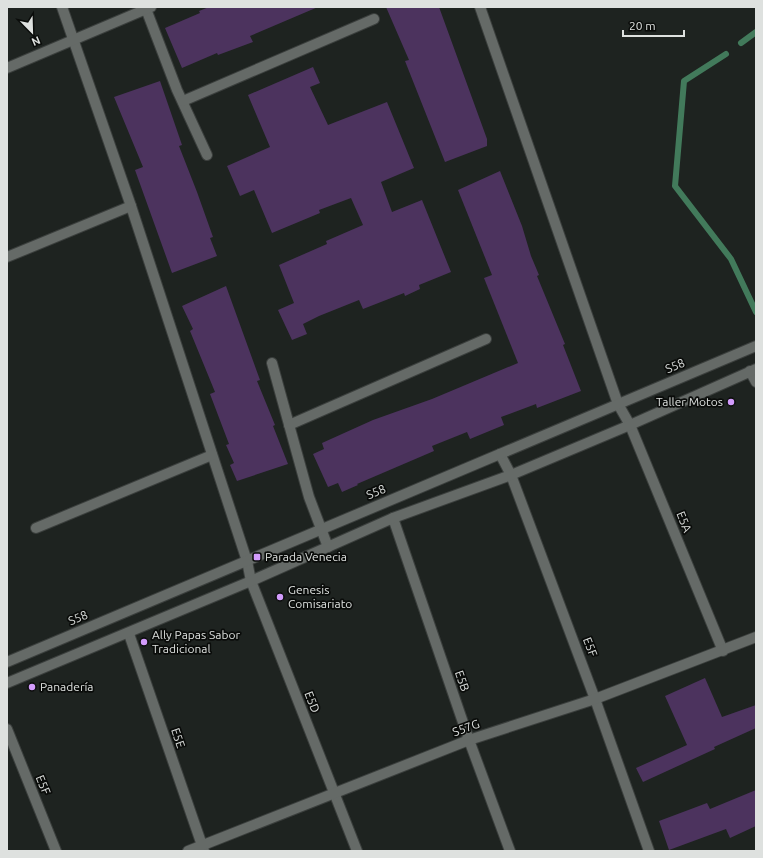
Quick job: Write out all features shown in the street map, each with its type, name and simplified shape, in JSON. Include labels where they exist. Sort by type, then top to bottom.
[{"type":"street","name":"E5D","points":[[62,7],[131,206],[247,561],[252,582],[357,851]]},
{"type":"street","name":"E5A","points":[[480,7],[618,404],[630,425],[723,651]]},
{"type":"street","points":[[7,68],[149,8],[182,101],[207,155]]},
{"type":"street","points":[[182,101],[374,19]]},
{"type":"street","points":[[7,257],[131,206]]},
{"type":"street","points":[[289,425],[486,339]]},
{"type":"street","name":"S58","points":[[7,662],[756,346]]},
{"type":"street","points":[[272,363],[309,497],[328,547]]},
{"type":"street","points":[[7,683],[252,582],[393,518],[511,475],[630,425],[753,370],[756,382]]},
{"type":"street","name":"E5F","points":[[500,454],[511,475],[595,699],[649,851]]},
{"type":"street","points":[[36,528],[212,455]]},
{"type":"street","name":"E5B","points":[[393,518],[469,740],[510,851]]},
{"type":"street","name":"E5E","points":[[128,634],[203,848]]},
{"type":"street","name":"S57G","points":[[188,851],[203,848],[334,793],[469,740],[595,699],[723,651],[756,637]]},
{"type":"street","name":"E5F","points":[[7,729],[56,851]]},
{"type":"building","points":[[209,7],[318,7],[250,36],[253,42],[218,55],[217,53],[182,68],[165,28],[200,13],[199,11]]},
{"type":"building","points":[[386,7],[439,7],[487,139],[487,146],[445,162],[405,61],[409,60]]},
{"type":"building","points":[[313,67],[320,83],[310,87],[328,125],[387,102],[414,168],[381,182],[392,212],[422,200],[451,272],[419,285],[420,289],[405,296],[404,293],[363,309],[359,300],[319,316],[303,324],[307,334],[292,340],[278,310],[294,303],[279,265],[327,244],[326,241],[363,225],[351,198],[319,210],[320,213],[272,233],[254,190],[240,196],[227,166],[270,147],[248,95]]},
{"type":"building","points":[[160,81],[182,145],[179,146],[213,237],[210,238],[217,256],[172,273],[135,170],[143,167],[114,97]]},
{"type":"building","points":[[500,171],[522,226],[531,256],[539,275],[537,276],[565,344],[563,345],[581,391],[537,408],[536,404],[501,417],[504,425],[470,439],[467,432],[432,446],[434,451],[357,484],[358,485],[342,492],[338,483],[328,487],[313,454],[324,449],[322,443],[373,420],[432,399],[518,363],[484,278],[492,275],[458,190]]},
{"type":"building","points":[[226,286],[260,380],[257,381],[275,425],[273,426],[288,464],[237,481],[230,465],[234,463],[226,445],[229,444],[210,394],[215,392],[190,331],[193,329],[182,306]]},
{"type":"building","points":[[705,678],[722,717],[756,705],[756,728],[714,747],[715,749],[643,782],[636,768],[687,745],[665,696]]},
{"type":"building","points":[[756,790],[756,826],[730,838],[726,829],[669,850],[659,821],[707,803],[710,809]]},
{"type":"waterway","points":[[741,43],[756,32]]},
{"type":"waterway","points":[[726,54],[684,81],[675,186],[731,259],[756,312]]},
{"type":"place","name":"Taller Motos","points":[[731,402]]},
{"type":"place","name":"Parada Venecia","points":[[257,557]]},
{"type":"place","name":"Genesis Comisariato","points":[[280,597]]},
{"type":"place","name":"Ally Papas Sabor Tradicional","points":[[144,642]]},
{"type":"place","name":"Panadería","points":[[32,687]]}]
